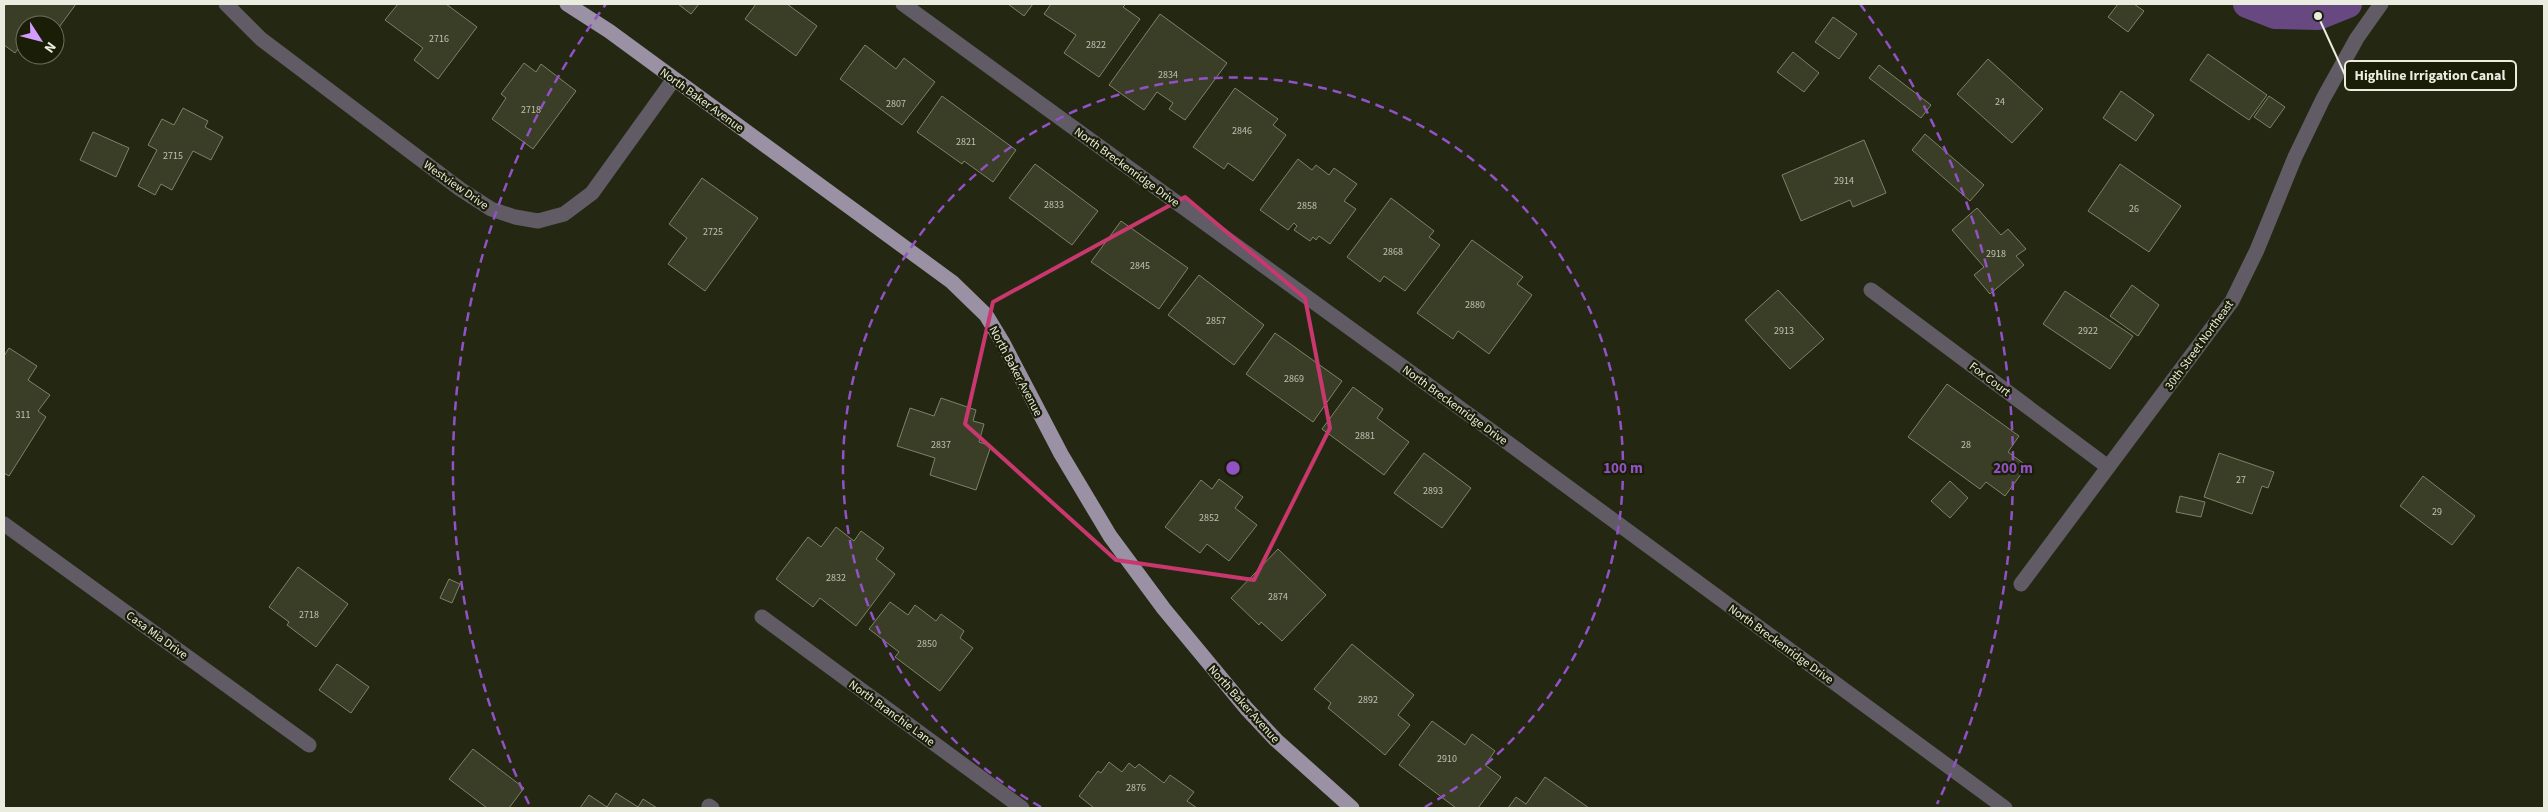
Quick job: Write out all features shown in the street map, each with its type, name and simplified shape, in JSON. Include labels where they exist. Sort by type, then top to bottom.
[{"type":"main road","name":"North Baker Avenue","points":[[567,4],[674,79],[952,282],[986,315],[1004,343],[1061,454],[1110,536],[1164,609],[1252,715],[1276,740],[1352,808]]},
{"type":"street","name":"Westview Drive","points":[[226,4],[261,39],[460,189],[491,209],[515,217],[538,220],[564,214],[592,193],[674,79]]},
{"type":"street","name":"North Breckenridge Drive","points":[[903,4],[1496,434],[2005,808]]},
{"type":"street","name":"30th Street Northeast","points":[[2020,584],[2232,301],[2257,250],[2295,158],[2323,100],[2357,38],[2381,4]]},
{"type":"street","name":"Fox Court","points":[[1871,290],[2108,467]]},
{"type":"street","name":"Casa Mia Drive","points":[[4,524],[309,746]]},
{"type":"street","name":"North Branchie Lane","points":[[762,617],[1022,808]]},
{"type":"highlighted area","points":[[1185,197],[1305,298],[1330,428],[1254,580],[1116,560],[965,424],[993,302]]},
{"type":"building","points":[[6,4],[76,4],[65,19],[65,15],[15,15],[15,53],[4,45],[4,7]]},
{"type":"building","points":[[398,4],[446,4],[477,27],[438,79],[414,60],[423,48],[385,20]]},
{"type":"building","points":[[678,4],[699,4],[691,14]]},
{"type":"building","points":[[756,4],[787,4],[817,26],[796,56],[745,19]]},
{"type":"building","points":[[1008,4],[1033,4],[1024,16]]},
{"type":"building","points":[[1051,4],[1126,4],[1123,7],[1140,19],[1099,77],[1064,53],[1076,35],[1044,14]]},
{"type":"building","points":[[2118,4],[2134,4],[2144,11],[2128,32],[2108,17]]},
{"type":"building","points":[[1160,14],[1227,63],[1185,120],[1169,109],[1173,103],[1157,92],[1144,110],[1109,85]]},
{"type":"building","points":[[1833,17],[1857,34],[1839,59],[1815,42]]},
{"type":"building","points":[[865,45],[896,69],[904,58],[935,82],[902,125],[840,79]]},
{"type":"building","points":[[1793,52],[1819,73],[1804,92],[1777,72]]},
{"type":"building","points":[[2208,54],[2267,95],[2249,120],[2190,80]]},
{"type":"building","points":[[1988,59],[2043,109],[2012,143],[1957,94]]},
{"type":"building","points":[[524,63],[536,72],[541,64],[576,91],[533,149],[492,119],[506,98],[501,94]]},
{"type":"building","points":[[1879,65],[1931,105],[1921,118],[1869,78]]},
{"type":"building","points":[[1235,88],[1278,119],[1273,125],[1286,135],[1253,181],[1228,163],[1224,169],[1193,147]]},
{"type":"building","points":[[2121,91],[2154,115],[2136,141],[2103,118]]},
{"type":"building","points":[[942,96],[1016,150],[993,182],[964,161],[962,164],[917,132]]},
{"type":"building","points":[[2269,96],[2285,107],[2270,128],[2254,117]]},
{"type":"building","points":[[183,108],[208,121],[205,127],[223,137],[211,160],[193,151],[172,190],[161,184],[155,195],[138,186],[157,150],[148,145],[162,119],[174,125]]},
{"type":"building","points":[[93,132],[129,148],[116,177],[80,160]]},
{"type":"building","points":[[1925,134],[1984,185],[1970,201],[1912,150]]},
{"type":"building","points":[[1864,140],[1886,193],[1853,207],[1850,200],[1801,221],[1782,175]]},
{"type":"building","points":[[1298,159],[1312,170],[1316,165],[1329,175],[1334,168],[1357,184],[1344,201],[1356,209],[1330,244],[1319,236],[1316,240],[1313,237],[1310,241],[1294,230],[1297,226],[1294,223],[1288,230],[1260,210]]},
{"type":"building","points":[[1035,164],[1098,211],[1072,245],[1009,198]]},
{"type":"building","points":[[2120,164],[2181,206],[2149,252],[2088,211]]},
{"type":"building","points":[[702,178],[758,218],[705,291],[668,264],[687,238],[669,224]]},
{"type":"building","points":[[1391,198],[1434,231],[1429,237],[1440,245],[1405,291],[1384,276],[1380,282],[1347,257]]},
{"type":"building","points":[[1977,208],[2001,235],[2008,229],[2026,249],[2016,256],[2024,265],[1990,294],[1974,275],[1984,267],[1952,230]]},
{"type":"building","points":[[1121,221],[1188,268],[1159,309],[1091,262]]},
{"type":"building","points":[[1472,240],[1523,277],[1517,284],[1532,295],[1489,354],[1458,331],[1453,339],[1417,313]]},
{"type":"building","points":[[1199,275],[1264,325],[1234,365],[1168,315]]},
{"type":"building","points":[[2132,285],[2159,305],[2138,336],[2110,316]]},
{"type":"building","points":[[1778,290],[1824,339],[1790,369],[1745,320]]},
{"type":"building","points":[[2065,291],[2133,336],[2110,369],[2043,324]]},
{"type":"building","points":[[1275,333],[1342,381],[1313,422],[1246,374]]},
{"type":"building","points":[[9,348],[37,366],[28,380],[50,395],[38,411],[46,417],[9,476],[4,473],[4,356]]},
{"type":"building","points":[[1947,384],[2019,436],[2008,452],[2027,466],[2005,496],[1986,482],[1980,489],[1908,437]]},
{"type":"building","points":[[1353,387],[1383,409],[1377,418],[1409,442],[1384,475],[1322,429]]},
{"type":"building","points":[[941,398],[976,410],[973,421],[984,424],[979,442],[991,446],[976,490],[930,475],[935,458],[897,446],[910,408],[934,416]]},
{"type":"building","points":[[1424,453],[1471,488],[1442,528],[1394,493]]},
{"type":"building","points":[[2219,453],[2274,472],[2268,488],[2262,486],[2252,514],[2204,497]]},
{"type":"building","points":[[2423,476],[2475,516],[2452,545],[2400,506]]},
{"type":"building","points":[[1219,479],[1243,497],[1235,508],[1257,525],[1229,561],[1207,544],[1200,553],[1165,527],[1201,480],[1212,489]]},
{"type":"building","points":[[1950,481],[1968,498],[1950,518],[1931,501]]},
{"type":"building","points":[[2180,496],[2205,502],[2201,517],[2176,512]]},
{"type":"building","points":[[836,527],[854,541],[861,531],[884,548],[876,559],[895,574],[856,626],[820,598],[813,607],[776,579],[808,537],[821,547]]},
{"type":"building","points":[[1278,549],[1326,595],[1282,641],[1261,622],[1259,625],[1231,598]]},
{"type":"building","points":[[298,567],[348,604],[316,647],[287,625],[289,622],[269,607]]},
{"type":"building","points":[[449,579],[460,584],[452,603],[440,598]]},
{"type":"building","points":[[890,602],[908,615],[915,605],[936,621],[941,614],[964,631],[960,638],[973,648],[940,691],[895,657],[899,652],[869,629]]},
{"type":"building","points":[[1352,644],[1414,695],[1398,715],[1410,725],[1385,755],[1328,708],[1331,703],[1314,689]]},
{"type":"building","points":[[337,664],[369,687],[351,713],[319,690]]},
{"type":"building","points":[[1432,721],[1465,745],[1472,734],[1495,751],[1485,765],[1501,777],[1478,808],[1456,808],[1399,765]]},
{"type":"building","points":[[473,749],[524,788],[509,808],[487,808],[449,779]]},
{"type":"building","points":[[1109,762],[1122,772],[1129,763],[1135,768],[1139,764],[1164,783],[1170,775],[1194,792],[1187,801],[1197,808],[1094,808],[1079,796],[1098,771],[1101,773]]},
{"type":"building","points":[[1545,777],[1589,808],[1508,808],[1516,797],[1526,804]]},
{"type":"building","points":[[616,793],[638,807],[643,799],[657,808],[580,808],[589,795],[607,807]]},
{"type":"waterway","points":[[2247,4],[2275,15],[2318,16],[2348,4]]},
{"type":"place","name":"Highline Irrigation Canal","points":[[2318,16]]}]
